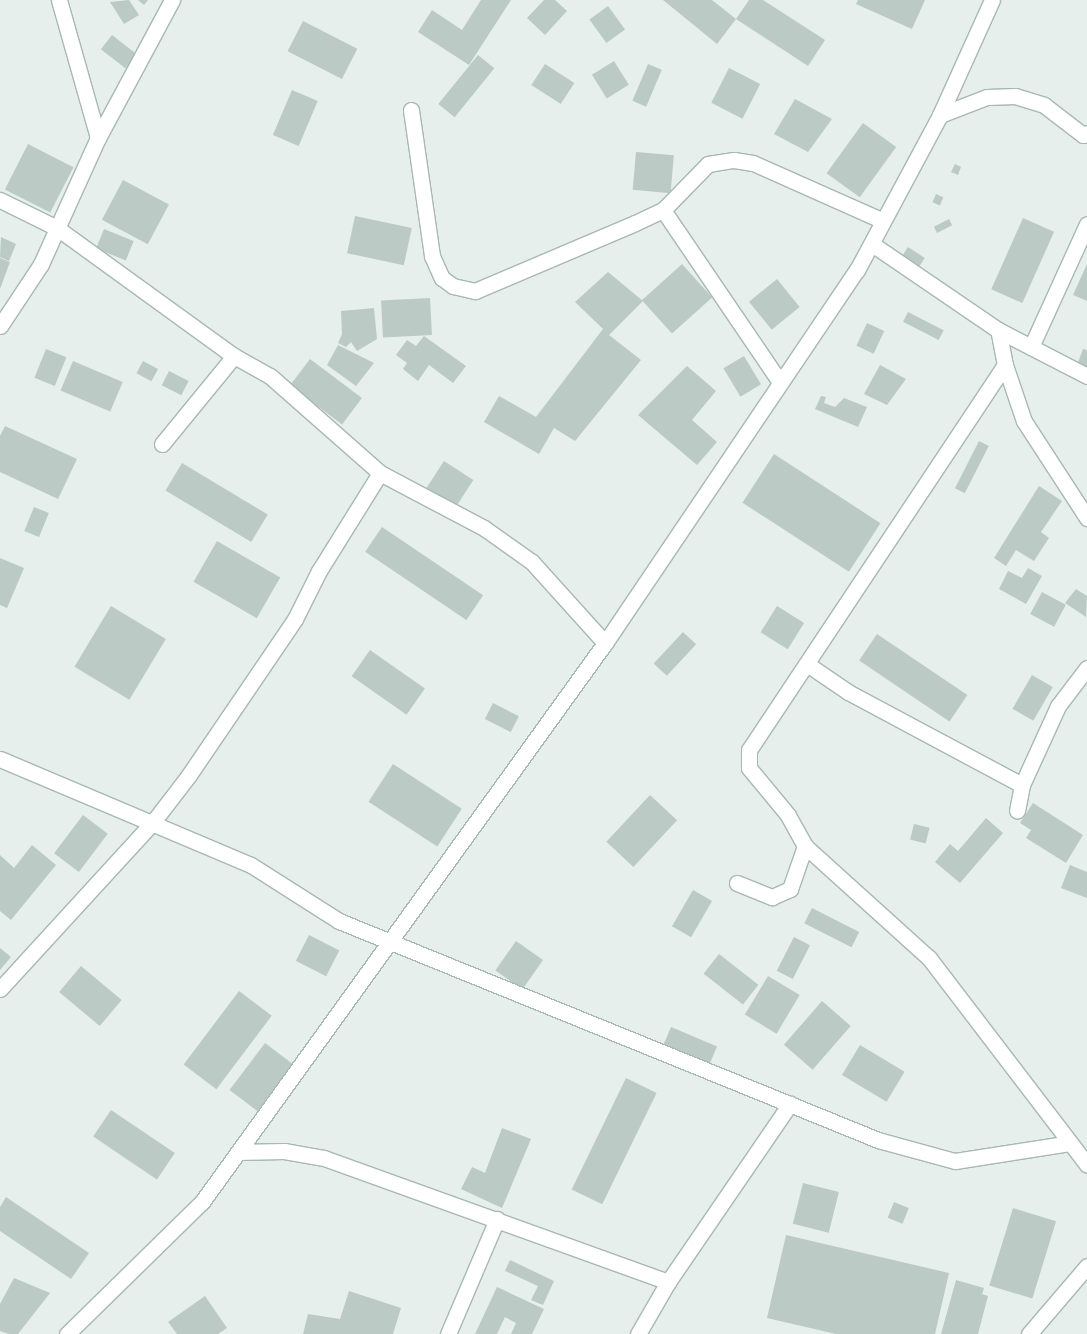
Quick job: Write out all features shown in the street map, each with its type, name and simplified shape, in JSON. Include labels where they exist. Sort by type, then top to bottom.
[{"type":"street","points":[[59,0],[98,138]]},
{"type":"street","points":[[0,326],[41,264],[98,138],[172,0]]},
{"type":"street","points":[[66,1334],[202,1202],[605,642],[872,244],[881,220],[940,115],[992,0]]},
{"type":"street","points":[[940,115],[987,96],[1014,96],[1044,105],[1086,135]]},
{"type":"street","points":[[411,110],[432,256],[442,278],[453,286],[475,291],[663,210],[708,164],[734,160],[753,163],[881,220]]},
{"type":"street","points":[[0,200],[57,228],[234,356],[302,402],[380,472],[484,528],[532,562],[605,642]]},
{"type":"street","points":[[663,210],[780,382]]},
{"type":"street","points":[[1031,347],[1087,224]]},
{"type":"street","points":[[872,244],[998,330],[1087,376]]},
{"type":"street","points":[[998,330],[1005,365],[1024,421],[1087,518]]},
{"type":"street","points":[[162,444],[234,356]]},
{"type":"street","points":[[1005,365],[753,743],[749,768],[788,815],[806,846],[929,958],[1087,1165]]},
{"type":"street","points":[[0,989],[153,822],[221,732],[295,620],[319,571],[380,472]]},
{"type":"street","points":[[807,664],[848,692],[1022,785]]},
{"type":"street","points":[[1017,811],[1022,785],[1058,706],[1087,668]]},
{"type":"street","points":[[0,759],[251,865],[340,921],[790,1104],[927,1157],[955,1161],[1070,1142]]},
{"type":"street","points":[[737,883],[772,896],[790,888],[806,846]]},
{"type":"street","points":[[638,1334],[668,1282],[790,1104]]},
{"type":"street","points":[[238,1152],[284,1151],[324,1158],[498,1219],[668,1282]]},
{"type":"street","points":[[448,1334],[498,1219]]},
{"type":"street","points":[[1029,1334],[1087,1266]]},
{"type":"building","points":[[129,0],[139,15],[124,24],[110,2]]},
{"type":"building","points":[[138,0],[148,0],[144,5]]},
{"type":"building","points":[[481,0],[511,0],[469,65],[418,32],[432,10],[462,30]]},
{"type":"building","points":[[544,0],[555,0],[567,11],[545,35],[527,18]]},
{"type":"building","points":[[663,0],[712,0],[736,19],[717,44]]},
{"type":"building","points":[[749,0],[763,0],[825,40],[808,66],[736,19]]},
{"type":"building","points":[[858,0],[925,0],[912,29],[856,4]]},
{"type":"building","points":[[608,6],[625,29],[606,43],[589,20]]},
{"type":"building","points":[[303,21],[357,49],[342,79],[288,51]]},
{"type":"building","points":[[112,35],[136,54],[125,68],[101,49]]},
{"type":"building","points":[[478,55],[494,68],[455,117],[438,104]]},
{"type":"building","points":[[614,61],[629,85],[607,99],[592,75]]},
{"type":"building","points":[[545,64],[574,83],[561,104],[531,85]]},
{"type":"building","points":[[648,64],[662,70],[646,107],[632,101]]},
{"type":"building","points":[[729,68],[760,84],[742,119],[711,103]]},
{"type":"building","points":[[292,90],[318,101],[299,146],[273,135]]},
{"type":"building","points":[[795,99],[832,119],[808,152],[774,134]]},
{"type":"building","points":[[863,123],[896,147],[860,197],[827,173]]},
{"type":"building","points":[[28,144],[73,167],[50,213],[5,189]]},
{"type":"building","points":[[636,152],[674,155],[671,193],[633,190]]},
{"type":"building","points":[[955,164],[961,167],[958,175],[951,172]]},
{"type":"building","points":[[123,180],[169,204],[148,244],[102,220]]},
{"type":"building","points":[[936,194],[943,197],[940,205],[932,202]]},
{"type":"building","points":[[355,216],[412,228],[404,265],[347,253]]},
{"type":"building","points":[[1023,218],[1054,232],[1022,303],[991,289]]},
{"type":"building","points":[[949,219],[952,225],[937,233],[934,227]]},
{"type":"building","points":[[104,229],[134,241],[126,260],[96,248]]},
{"type":"building","points":[[1,237],[16,244],[9,261],[0,257]]},
{"type":"building","points":[[908,247],[925,258],[918,269],[901,258]]},
{"type":"building","points":[[0,258],[10,262],[0,289]]},
{"type":"building","points":[[682,264],[712,297],[672,334],[642,300]]},
{"type":"building","points":[[1087,264],[1087,301],[1073,295]]},
{"type":"building","points":[[608,272],[643,301],[609,335],[641,360],[575,441],[554,428],[539,454],[484,422],[499,396],[536,417],[603,329],[575,302]]},
{"type":"building","points":[[777,279],[800,307],[772,330],[749,302]]},
{"type":"building","points":[[430,298],[432,335],[383,338],[381,301]]},
{"type":"building","points":[[374,308],[377,339],[357,351],[351,342],[346,347],[338,343],[342,334],[341,311]]},
{"type":"building","points":[[908,312],[944,330],[939,340],[903,322]]},
{"type":"building","points":[[867,323],[884,331],[874,354],[856,346]]},
{"type":"building","points":[[424,336],[466,366],[453,383],[429,365],[418,381],[403,369],[407,363],[396,355],[407,340],[416,346]]},
{"type":"building","points":[[338,345],[374,363],[356,386],[327,365]]},
{"type":"building","points":[[46,349],[66,357],[55,386],[34,378]]},
{"type":"building","points":[[1083,349],[1087,350],[1087,368],[1077,365]]},
{"type":"building","points":[[744,356],[761,384],[740,397],[723,368]]},
{"type":"building","points":[[310,359],[362,398],[342,424],[290,385]]},
{"type":"building","points":[[73,361],[123,382],[110,412],[60,390]]},
{"type":"building","points":[[143,361],[158,369],[151,381],[136,373]]},
{"type":"building","points":[[880,365],[906,379],[887,405],[864,394]]},
{"type":"building","points":[[687,366],[716,391],[692,420],[717,442],[697,465],[638,415]]},
{"type":"building","points":[[169,371],[189,381],[181,395],[162,385]]},
{"type":"building","points":[[821,396],[826,397],[824,403],[835,407],[844,398],[867,407],[858,427],[815,409]]},
{"type":"building","points":[[5,426],[77,459],[58,499],[0,472],[0,436]]},
{"type":"building","points":[[979,441],[989,446],[965,493],[955,488]]},
{"type":"building","points":[[774,454],[881,523],[849,572],[742,503]]},
{"type":"building","points":[[444,461],[473,480],[455,509],[425,490]]},
{"type":"building","points":[[182,463],[268,515],[251,542],[166,490]]},
{"type":"building","points":[[1039,486],[1062,501],[1041,532],[1049,538],[1034,561],[1016,550],[1006,566],[994,558]]},
{"type":"building","points":[[34,507],[49,513],[39,537],[24,531]]},
{"type":"building","points":[[382,527],[483,595],[466,620],[365,552]]},
{"type":"building","points":[[217,541],[280,578],[257,618],[193,582]]},
{"type":"building","points":[[0,558],[24,568],[7,608],[0,605]]},
{"type":"building","points":[[1028,568],[1042,576],[1026,604],[999,589],[1008,571],[1022,578]]},
{"type":"building","points":[[1076,589],[1087,596],[1086,617],[1065,603]]},
{"type":"building","points":[[1042,592],[1066,605],[1054,627],[1030,614]]},
{"type":"building","points":[[111,606],[166,639],[129,700],[74,667]]},
{"type":"building","points":[[777,606],[804,623],[788,649],[761,632]]},
{"type":"building","points":[[683,632],[696,644],[667,676],[654,663]]},
{"type":"building","points":[[877,634],[967,695],[949,721],[859,661]]},
{"type":"building","points":[[370,650],[425,688],[407,715],[352,676]]},
{"type":"building","points":[[1032,675],[1053,687],[1033,721],[1012,709]]},
{"type":"building","points":[[493,703],[519,716],[511,732],[485,719]]},
{"type":"building","points":[[393,764],[462,809],[437,846],[368,802]]},
{"type":"building","points":[[650,795],[677,820],[633,867],[606,842]]},
{"type":"building","points":[[1033,803],[1083,835],[1066,863],[1026,838],[1031,830],[1020,823]]},
{"type":"building","points":[[83,815],[108,834],[79,872],[54,853]]},
{"type":"building","points":[[986,818],[1003,833],[960,883],[935,862],[950,844],[958,851]]},
{"type":"building","points":[[914,824],[930,828],[926,843],[910,840]]},
{"type":"building","points":[[32,845],[56,865],[11,920],[0,911],[0,855],[14,868]]},
{"type":"building","points":[[1070,865],[1087,872],[1087,898],[1061,888]]},
{"type":"building","points":[[693,890],[712,901],[691,937],[672,926]]},
{"type":"building","points":[[812,908],[859,932],[852,947],[804,923]]},
{"type":"building","points":[[309,935],[339,950],[326,976],[296,961]]},
{"type":"building","points":[[794,937],[810,945],[793,979],[777,971]]},
{"type":"building","points":[[516,941],[543,960],[522,989],[495,970]]},
{"type":"building","points":[[0,948],[11,957],[0,970]]},
{"type":"building","points":[[719,954],[758,985],[743,1004],[704,974]]},
{"type":"building","points":[[81,966],[122,1000],[100,1026],[59,992]]},
{"type":"building","points":[[768,976],[800,995],[777,1034],[745,1015]]},
{"type":"building","points":[[239,991],[272,1016],[216,1089],[184,1064]]},
{"type":"building","points":[[822,1001],[851,1026],[813,1070],[784,1045]]},
{"type":"building","points":[[671,1027],[717,1047],[708,1067],[662,1047]]},
{"type":"building","points":[[265,1043],[294,1065],[258,1112],[229,1090]]},
{"type":"building","points":[[860,1045],[905,1072],[887,1102],[842,1075]]},
{"type":"building","points":[[626,1078],[657,1093],[602,1204],[572,1189]]},
{"type":"building","points":[[111,1110],[175,1153],[157,1180],[93,1137]]},
{"type":"building","points":[[502,1128],[531,1139],[502,1208],[461,1189],[472,1167],[485,1173]]},
{"type":"building","points":[[803,1183],[839,1192],[829,1233],[793,1224]]},
{"type":"building","points":[[6,1197],[89,1253],[71,1279],[0,1231],[0,1207]]},
{"type":"building","points":[[894,1202],[909,1208],[902,1224],[888,1218]]},
{"type":"building","points":[[1013,1208],[1056,1221],[1032,1299],[989,1285]]},
{"type":"building","points":[[786,1235],[949,1273],[935,1334],[836,1334],[767,1318]]},
{"type":"building","points":[[510,1260],[554,1281],[543,1305],[531,1300],[538,1286],[505,1271]]},
{"type":"building","points":[[14,1278],[50,1293],[18,1334],[9,1334],[0,1331],[0,1304]]},
{"type":"building","points":[[956,1280],[984,1288],[982,1294],[988,1296],[978,1334],[941,1334]]},
{"type":"building","points":[[497,1287],[544,1309],[532,1334],[511,1334],[516,1323],[505,1317],[497,1334],[475,1334]]},
{"type":"building","points":[[349,1291],[401,1308],[393,1334],[303,1334],[308,1314],[340,1319]]},
{"type":"building","points":[[205,1296],[227,1328],[218,1334],[177,1334],[168,1322]]}]
